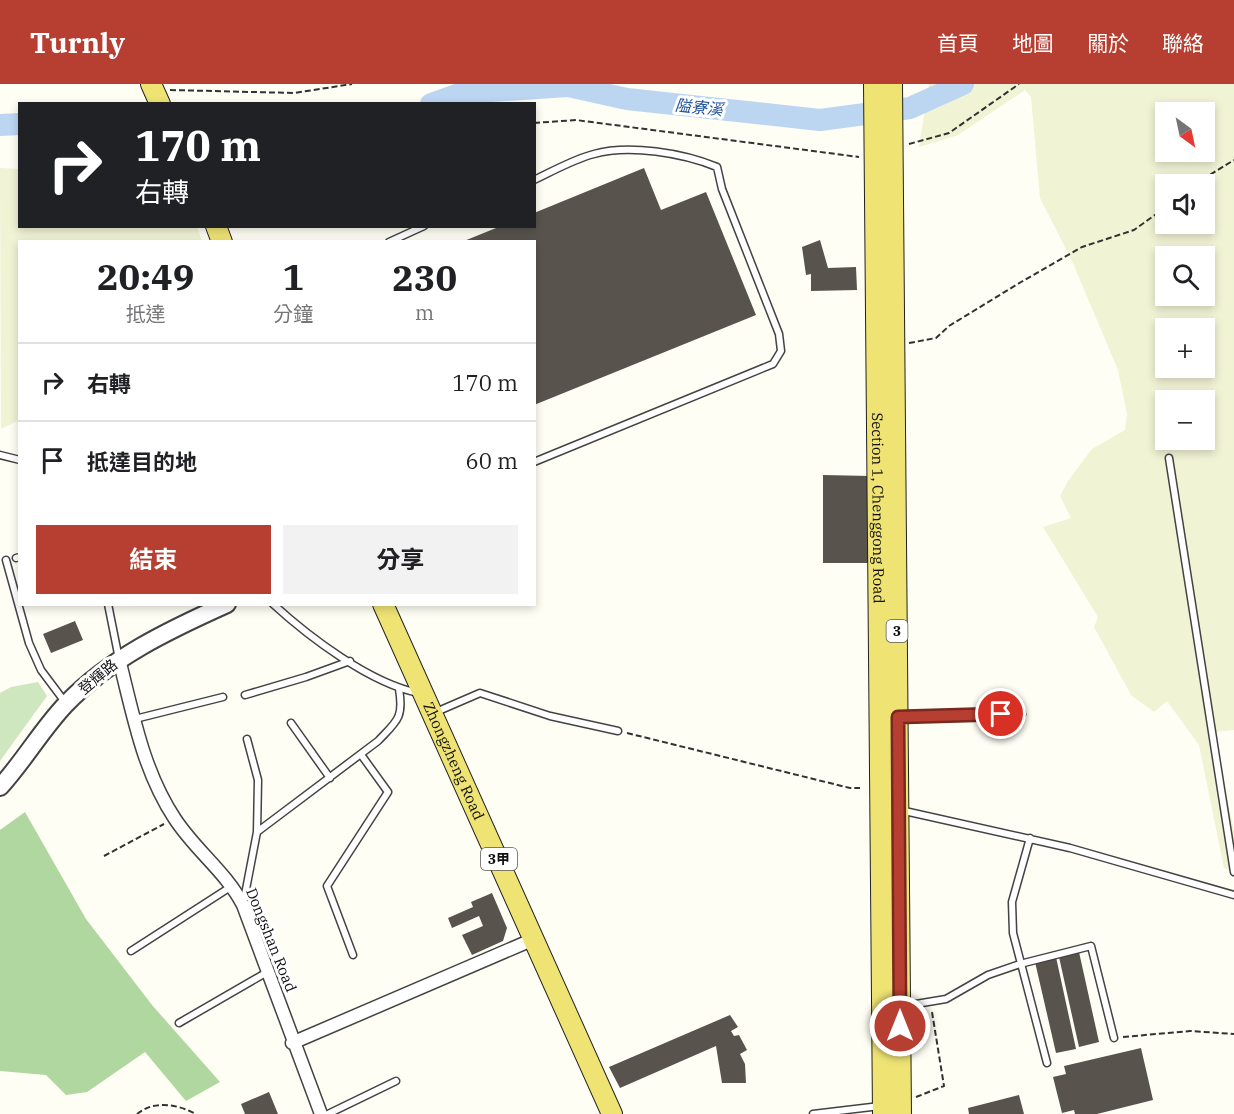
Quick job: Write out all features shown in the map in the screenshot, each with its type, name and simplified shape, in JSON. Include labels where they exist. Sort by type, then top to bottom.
[{"type":"main road","name":"Section 1, Chenggong Road","points":[[874,84],[880,795],[892,1109]]},
{"type":"main road","name":"Section 1, Chenggong Road","points":[[892,84],[900,1006],[892,1109]]},
{"type":"main road","name":"Zhongzheng Road","points":[[384,606],[612,1114]]},
{"type":"street","name":"登輝路","points":[[0,787],[66,704],[119,659],[176,627],[222,606]]},
{"type":"street","name":"Dongshan Road","points":[[119,659],[148,769],[175,819],[233,885],[269,970],[292,1043],[321,1114]]},
{"type":"street","points":[[292,1043],[534,939]]},
{"type":"lane","points":[[536,179],[593,154],[631,148],[704,162],[717,167],[722,189],[779,334],[782,351],[773,364],[536,461]]},
{"type":"lane","points":[[393,240],[420,228]]},
{"type":"lane","points":[[0,455],[18,460]]},
{"type":"lane","points":[[1169,458],[1234,872]]},
{"type":"lane","points":[[6,560],[18,603]]},
{"type":"lane","points":[[19,606],[29,643],[41,670],[66,704]]},
{"type":"lane","points":[[108,606],[119,659]]},
{"type":"lane","points":[[276,606],[336,654],[399,689],[422,694]]},
{"type":"lane","points":[[245,695],[306,678],[350,661]]},
{"type":"lane","points":[[257,832],[362,756],[394,724],[402,709],[399,689]]},
{"type":"lane","points":[[431,714],[480,693],[550,716],[618,731]]},
{"type":"lane","points":[[135,719],[223,697]]},
{"type":"lane","points":[[898,717],[1022,714]]},
{"type":"lane","points":[[291,723],[330,778]]},
{"type":"lane","points":[[243,905],[257,832],[258,780],[247,739]]},
{"type":"lane","points":[[353,955],[327,885],[388,792],[362,756]]},
{"type":"lane","points":[[880,795],[899,809],[1030,838],[1234,895]]},
{"type":"lane","points":[[1030,838],[1012,902],[1013,933],[1047,1062]]},
{"type":"lane","points":[[131,951],[233,885]]},
{"type":"lane","points":[[900,1006],[946,999],[988,975],[1020,964],[1091,946],[1114,1038]]},
{"type":"lane","points":[[179,1023],[269,970]]},
{"type":"lane","points":[[328,1114],[396,1081]]},
{"type":"lane","points":[[813,1114],[892,1109]]},
{"type":"path","points":[[156,95],[294,93],[352,84]]},
{"type":"path","points":[[892,147],[949,133],[1019,84]]},
{"type":"path","points":[[536,123],[576,120],[779,148],[873,158]]},
{"type":"path","points":[[1211,174],[1234,160]]},
{"type":"path","points":[[893,345],[936,339],[950,326],[1020,282],[1082,247],[1134,230],[1155,215]]},
{"type":"path","points":[[618,731],[850,788],[860,788]]},
{"type":"path","points":[[104,856],[175,819]]},
{"type":"path","points":[[892,1109],[944,1086],[931,1003]]},
{"type":"path","points":[[1114,1038],[1190,1031],[1234,1034]]},
{"type":"path","points":[[136,1114],[145,1107],[161,1104],[196,1114]]},
{"type":"green space","points":[[929,84],[1234,84],[1234,730],[1214,732],[1234,831],[1234,873],[1224,868],[1199,745],[1167,701],[1154,712],[1131,695],[1094,627],[1098,617],[1043,527],[1071,518],[1060,496],[1068,481],[1092,449],[1125,430],[1127,414],[1118,370],[1072,261],[1040,198],[1031,97],[1025,90],[958,135],[919,147]]},
{"type":"green space","points":[[0,168],[18,169],[18,228],[197,228],[202,240],[18,240],[18,420],[1,429]]},
{"type":"green space","points":[[38,682],[47,696],[0,761],[0,693],[11,687]]},
{"type":"green space","points":[[25,812],[86,919],[152,1005],[220,1082],[186,1101],[145,1052],[87,1092],[66,1095],[46,1075],[0,1071],[0,830]]},
{"type":"building","points":[[644,168],[661,210],[706,192],[756,315],[536,404],[536,240],[466,240],[496,228],[536,228],[536,212]]},
{"type":"building","points":[[820,240],[828,268],[856,267],[857,290],[811,291],[811,274],[806,275],[802,247]]},
{"type":"building","points":[[823,475],[870,476],[869,563],[823,563]]},
{"type":"building","points":[[75,621],[83,640],[51,653],[43,634]]},
{"type":"building","points":[[492,893],[507,928],[503,941],[472,955],[462,935],[483,926],[479,916],[452,928],[448,918],[473,907],[471,902]]},
{"type":"building","points":[[1079,952],[1099,1042],[1079,1047],[1059,957]]},
{"type":"building","points":[[1056,957],[1076,1049],[1056,1053],[1035,962]]},
{"type":"building","points":[[730,1015],[738,1027],[731,1031],[734,1036],[739,1035],[747,1050],[740,1054],[745,1064],[746,1083],[722,1083],[716,1046],[620,1088],[609,1067]]},
{"type":"building","points":[[1141,1048],[1153,1100],[1097,1114],[1075,1114],[1074,1110],[1062,1113],[1053,1077],[1066,1074],[1064,1066]]},
{"type":"building","points":[[269,1092],[278,1114],[245,1114],[241,1104]]},
{"type":"building","points":[[1019,1095],[1024,1114],[969,1114],[968,1108]]},
{"type":"waterway","name":"隘寮溪","points":[[437,102],[462,93],[568,86],[627,99],[820,120],[910,108],[963,84]]},
{"type":"waterway","name":"隘寮溪","points":[[0,125],[18,124]]},
{"type":"route","points":[[900,1026],[898,717],[1001,714]]}]
